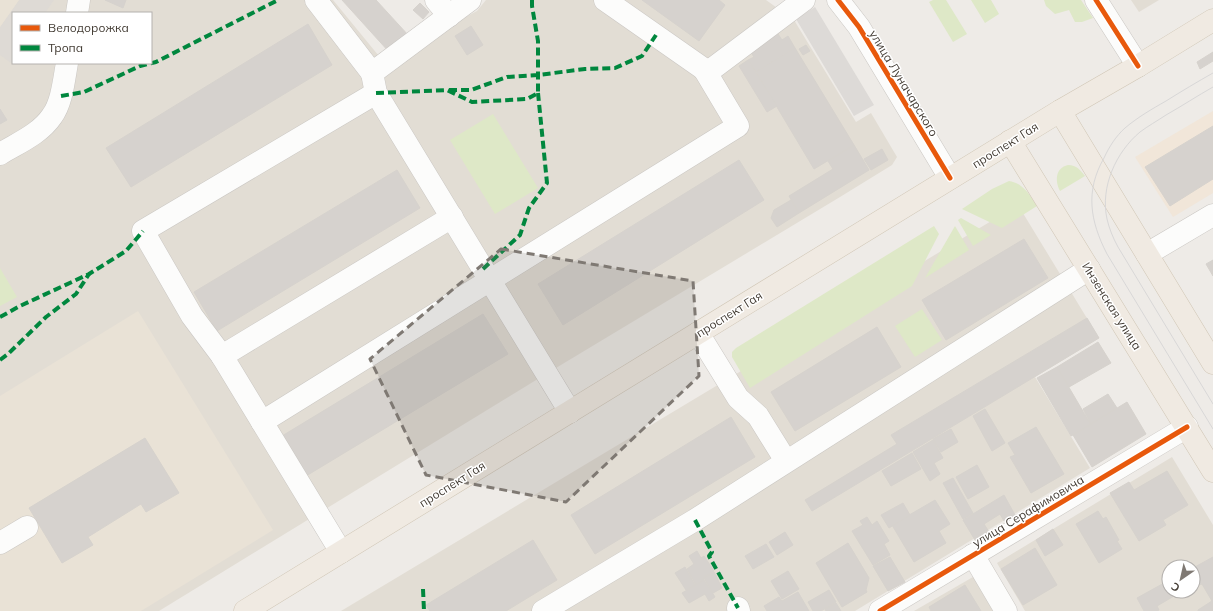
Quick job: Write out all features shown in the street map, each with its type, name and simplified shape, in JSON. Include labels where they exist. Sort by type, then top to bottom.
[{"type":"main road","name":"проспект Гая","points":[[245,611],[950,178],[1213,20]]},
{"type":"main road","points":[[1060,111],[1213,363]]},
{"type":"main road","name":"Инзенская улица","points":[[1010,142],[1213,471]]},
{"type":"street","points":[[77,12],[79,0]]},
{"type":"street","points":[[316,0],[374,83],[452,217],[570,412]]},
{"type":"street","points":[[606,0],[708,72],[804,0]]},
{"type":"street","name":"улица Луначарского","points":[[838,0],[859,27],[950,178]]},
{"type":"street","points":[[1096,0],[1138,66]]},
{"type":"street","points":[[341,552],[222,356],[192,316],[143,231],[374,83],[442,8],[468,1]]},
{"type":"street","points":[[0,154],[38,131],[53,116],[61,96],[67,64]]},
{"type":"street","points":[[262,422],[738,126],[704,69]]},
{"type":"street","points":[[1147,254],[1213,215]]},
{"type":"street","points":[[222,356],[452,217]]},
{"type":"street","points":[[543,611],[694,520],[1089,269]]},
{"type":"street","points":[[698,333],[738,398],[758,416],[786,461]]},
{"type":"street","name":"улица Серафимовича","points":[[880,611],[1187,428]]},
{"type":"street","points":[[0,543],[28,527]]},
{"type":"street","points":[[973,555],[1006,611]]},
{"type":"highlighted area","points":[[501,249],[693,281],[699,376],[566,502],[426,475],[370,359]]},
{"type":"shaded area","points":[[0,0],[333,0],[383,61],[477,11],[486,0],[766,0],[794,20],[856,122],[871,113],[897,157],[892,165],[546,374],[159,611],[0,611]]},
{"type":"shaded area","points":[[0,0],[19,0],[0,27]]},
{"type":"shaded area","points":[[19,0],[54,0],[46,12],[12,12],[11,63],[0,55],[0,27]]},
{"type":"shaded area","points":[[1131,0],[1159,0],[1139,12]]},
{"type":"shaded area","points":[[815,7],[874,105],[854,116],[796,19]]},
{"type":"shaded area","points":[[1213,111],[1213,193],[1173,217],[1135,157]]},
{"type":"shaded area","points":[[1018,205],[1099,338],[1035,377],[1090,468],[855,611],[341,611]]},
{"type":"shaded area","points":[[138,311],[273,530],[141,611],[0,611],[0,396]]},
{"type":"shaded area","points":[[1172,457],[1213,525],[1213,611],[1025,611],[997,563]]},
{"type":"shaded area","points":[[973,577],[993,611],[914,611]]},
{"type":"green space","points":[[933,0],[946,0],[967,34],[953,42],[929,2]]},
{"type":"green space","points":[[971,0],[991,0],[999,14],[985,23]]},
{"type":"green space","points":[[1044,0],[1081,0],[1093,18],[1082,22],[1075,22],[1069,10],[1055,14],[1046,6]]},
{"type":"green space","points":[[493,114],[538,188],[495,214],[450,140]]},
{"type":"green space","points":[[1068,165],[1076,167],[1085,176],[1060,191],[1057,183],[1057,175],[1061,169]]},
{"type":"green space","points":[[1009,181],[1022,187],[1037,206],[1002,228],[962,209],[992,189]]},
{"type":"green space","points":[[961,218],[991,235],[973,246],[958,220]]},
{"type":"green space","points":[[934,226],[939,234],[912,286],[750,388],[732,357],[732,352],[736,348]]},
{"type":"green space","points":[[955,226],[969,250],[925,278]]},
{"type":"green space","points":[[0,268],[17,297],[0,306]]},
{"type":"green space","points":[[922,309],[942,340],[915,357],[895,326]]},
{"type":"building","points":[[105,0],[126,0],[123,8]]},
{"type":"building","points":[[342,0],[376,0],[409,36],[390,53]]},
{"type":"building","points":[[642,0],[719,0],[725,5],[699,41]]},
{"type":"building","points":[[420,3],[429,12],[423,19],[413,10]]},
{"type":"building","points":[[308,24],[332,65],[131,187],[106,148]]},
{"type":"building","points":[[471,26],[483,45],[467,55],[455,36]]},
{"type":"building","points":[[776,31],[782,40],[788,36],[795,48],[756,72],[748,60],[754,57],[748,48]]},
{"type":"building","points":[[806,45],[810,51],[803,55],[799,49]]},
{"type":"building","points":[[795,48],[854,145],[814,169],[756,72]]},
{"type":"building","points":[[1213,52],[1213,61],[1200,69],[1197,62]]},
{"type":"building","points":[[748,60],[777,106],[767,112],[739,66]]},
{"type":"building","points":[[0,109],[7,120],[0,124]]},
{"type":"building","points":[[1213,126],[1213,179],[1170,206],[1145,167]]},
{"type":"building","points":[[854,145],[869,170],[799,213],[789,196],[833,169],[828,161]]},
{"type":"building","points":[[882,149],[888,160],[871,170],[864,159]]},
{"type":"building","points":[[739,160],[764,200],[563,325],[538,284]]},
{"type":"building","points":[[397,170],[420,208],[217,331],[194,292]]},
{"type":"building","points":[[791,200],[799,213],[777,227],[771,218],[774,210]]},
{"type":"building","points":[[1024,239],[1048,278],[946,340],[922,300]]},
{"type":"building","points":[[1213,260],[1213,276],[1206,264]]},
{"type":"building","points":[[483,314],[508,354],[306,476],[282,436]]},
{"type":"building","points":[[1087,318],[1099,338],[812,511],[805,500],[897,444],[891,435]]},
{"type":"building","points":[[877,327],[901,367],[795,431],[771,392]]},
{"type":"building","points":[[1098,342],[1111,363],[1069,387],[1057,367]]},
{"type":"building","points":[[1057,367],[1091,425],[1071,436],[1037,378]]},
{"type":"building","points":[[1108,394],[1117,408],[1091,425],[1083,409]]},
{"type":"building","points":[[1127,402],[1146,434],[1092,467],[1073,435]]},
{"type":"building","points":[[985,409],[1005,443],[992,451],[973,416]]},
{"type":"building","points":[[731,417],[755,457],[595,554],[571,515]]},
{"type":"building","points":[[1036,427],[1064,474],[1031,493],[1010,457],[1015,455],[1008,443]]},
{"type":"building","points":[[951,429],[958,442],[941,452],[933,439]]},
{"type":"building","points":[[145,438],[179,493],[146,512],[141,504],[88,537],[93,545],[62,563],[29,508]]},
{"type":"building","points":[[933,440],[943,458],[934,463],[940,474],[930,481],[913,452]]},
{"type":"building","points":[[912,453],[921,469],[891,486],[882,471]]},
{"type":"building","points":[[977,465],[989,487],[968,499],[956,477]]},
{"type":"building","points":[[1167,471],[1188,505],[1163,520],[1166,525],[1139,541],[1110,493],[1129,482],[1134,490]]},
{"type":"building","points":[[953,478],[973,513],[963,519],[943,483]]},
{"type":"building","points":[[1004,495],[1015,515],[1004,521],[1000,514],[984,524],[989,532],[975,540],[963,520]]},
{"type":"building","points":[[935,500],[950,524],[939,531],[946,543],[914,562],[892,525]]},
{"type":"building","points":[[903,503],[910,515],[889,528],[881,515]]},
{"type":"building","points":[[1098,511],[1103,519],[1106,517],[1119,540],[1117,541],[1122,549],[1099,563],[1076,524]]},
{"type":"building","points":[[867,517],[872,525],[877,521],[889,541],[884,544],[890,555],[873,565],[852,531],[863,525],[860,521]]},
{"type":"building","points":[[1053,529],[1063,545],[1045,556],[1036,540]]},
{"type":"building","points":[[785,532],[793,545],[777,555],[769,542]]},
{"type":"building","points":[[533,540],[557,580],[506,611],[430,611],[426,605]]},
{"type":"building","points":[[848,543],[869,578],[866,590],[867,592],[842,607],[816,563]]},
{"type":"building","points":[[766,544],[774,557],[753,569],[745,556]]},
{"type":"building","points":[[1035,548],[1057,585],[1023,605],[1001,569]]},
{"type":"building","points":[[697,551],[701,558],[704,556],[714,571],[703,578],[704,580],[696,585],[687,569],[694,564],[689,556]]},
{"type":"building","points":[[890,557],[905,582],[888,591],[873,566]]},
{"type":"building","points":[[1213,557],[1213,601],[1201,584],[1201,564]]},
{"type":"building","points":[[685,567],[695,585],[686,590],[675,573]]},
{"type":"building","points":[[788,571],[799,589],[782,599],[771,581]]},
{"type":"building","points":[[714,572],[722,588],[713,593],[704,578]]},
{"type":"building","points":[[704,580],[715,597],[709,601],[705,594],[689,603],[682,593]]},
{"type":"building","points":[[965,585],[981,611],[931,611],[929,607]]},
{"type":"building","points":[[1161,585],[1161,599],[1169,599],[1157,606],[1159,610],[1157,611],[1144,611],[1137,598]]},
{"type":"building","points":[[829,590],[836,602],[821,611],[813,611],[808,602]]},
{"type":"building","points":[[798,592],[809,611],[767,611],[764,606],[779,597],[782,601]]},
{"type":"building","points":[[1212,601],[1213,611],[1198,611],[1198,610]]},
{"type":"building","points":[[836,603],[841,611],[826,611],[825,609]]},
{"type":"tram line","points":[[1213,73],[1145,113],[1125,128],[1108,150],[1098,170],[1092,194],[1094,218],[1101,242],[1107,254],[1213,429]]},
{"type":"tram line","points":[[1213,87],[1166,115],[1140,132],[1131,140],[1117,160],[1112,171],[1108,183],[1105,207],[1109,226],[1118,247],[1213,404]]},
{"type":"marked path","points":[[152,63],[278,0]]},
{"type":"marked path","points":[[376,93],[447,90],[472,102],[527,99],[538,93],[538,41],[532,0]]},
{"type":"marked path","points":[[449,90],[471,90],[507,77],[585,69],[615,68],[642,56],[656,35]]},
{"type":"marked path","points":[[61,96],[84,92],[140,66],[148,64]]},
{"type":"marked path","points":[[483,269],[520,235],[529,208],[547,183],[538,93]]},
{"type":"marked path","points":[[0,317],[20,306],[89,274],[126,251],[143,231]]},
{"type":"marked path","points":[[0,360],[46,317],[76,294],[89,274]]},
{"type":"marked path","points":[[695,520],[712,552],[709,556],[738,608]]},
{"type":"marked path","points":[[423,589],[424,611]]},
{"type":"cycle path","points":[[838,0],[859,27],[950,178]]},
{"type":"cycle path","points":[[1096,0],[1138,66]]},
{"type":"cycle path","points":[[880,611],[1187,427]]}]
